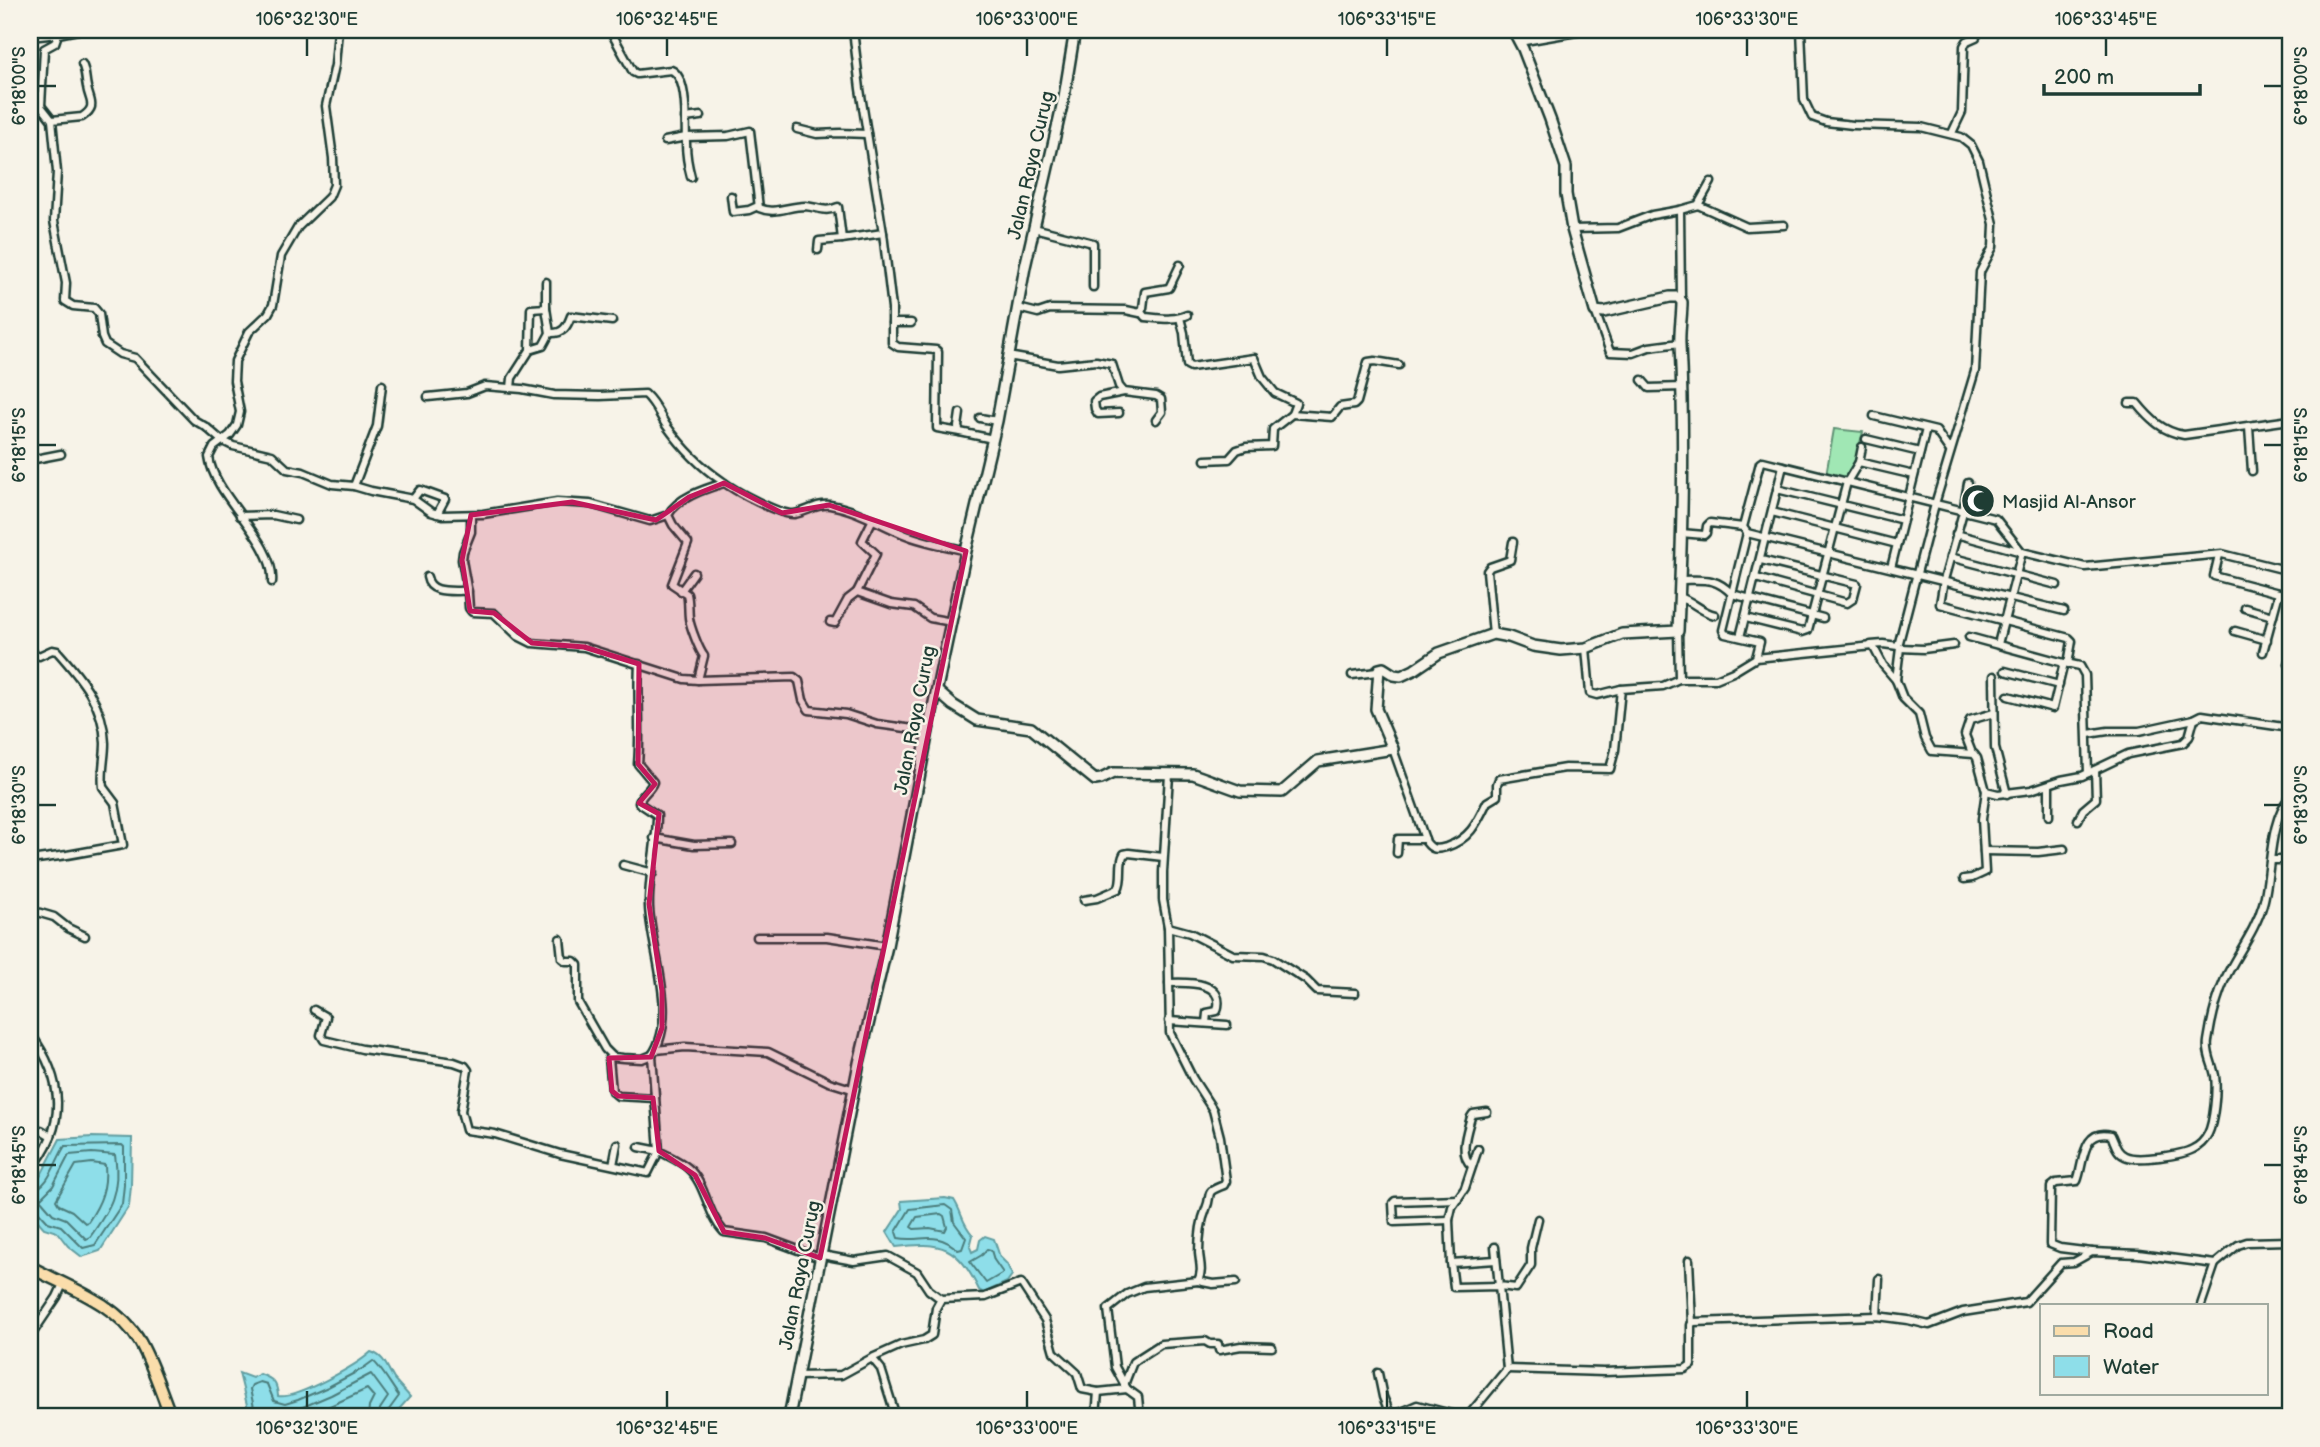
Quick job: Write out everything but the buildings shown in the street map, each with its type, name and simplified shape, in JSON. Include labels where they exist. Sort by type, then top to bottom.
[{"type":"main road","points":[[30,1267],[111,1310],[130,1328],[147,1356],[171,1417]]},
{"type":"street","points":[[30,37],[78,30]]},
{"type":"street","points":[[272,582],[273,574],[269,561],[209,461],[211,450],[233,431],[240,418],[234,370],[244,340],[268,314],[272,305],[282,256],[289,241],[308,215],[329,197],[334,185],[326,106],[335,65],[338,30]]},
{"type":"street","points":[[610,30],[637,74],[668,70],[678,74],[683,89],[687,159],[691,177]]},
{"type":"street","points":[[853,30],[883,233],[892,308],[891,337],[894,345],[938,352],[937,428],[992,439]]},
{"type":"street","name":"Jalan Raya Curug","points":[[789,1417],[859,1063],[909,841],[928,731],[966,551],[997,421],[1034,228],[1064,97],[1075,30]]},
{"type":"street","points":[[1513,30],[1550,119],[1566,167],[1566,194],[1572,229],[1607,348],[1611,353],[1633,353],[1648,347],[1680,343]]},
{"type":"street","points":[[1519,42],[1588,30]]},
{"type":"street","points":[[1801,30],[1804,100],[1812,117],[1826,122],[1853,125],[1907,125],[1952,133],[1966,141],[1976,154],[1995,230],[1993,247],[1980,271],[1975,371],[1935,504],[1899,647],[1896,680]]},
{"type":"street","points":[[1952,133],[1962,112],[1964,46],[1967,41],[1976,37],[1979,30]]},
{"type":"street","points":[[58,34],[55,43],[44,49],[41,106],[52,120],[57,172],[54,221],[62,256],[65,301],[73,306],[94,308],[99,314],[105,344],[120,354],[135,358],[189,416],[221,440],[240,448],[269,454],[287,469],[303,472],[323,482],[414,499],[437,514],[471,515],[557,502],[590,504],[650,521],[668,515],[689,497],[724,483]]},
{"type":"street","points":[[52,120],[82,117],[89,110],[92,100],[82,64]]},
{"type":"street","points":[[30,104],[41,106]]},
{"type":"street","points":[[685,118],[701,116]]},
{"type":"street","points":[[797,129],[817,134],[867,134]]},
{"type":"street","points":[[665,141],[750,132],[758,206]]},
{"type":"street","points":[[1572,229],[1618,228],[1652,215],[1698,205],[1711,182]]},
{"type":"street","points":[[731,196],[733,212],[758,206],[770,211],[805,206],[826,211],[838,207],[842,239]]},
{"type":"street","points":[[1698,205],[1747,227],[1784,225]]},
{"type":"street","points":[[1679,679],[1682,387],[1680,211]]},
{"type":"street","points":[[1034,228],[1093,243],[1093,287]]},
{"type":"street","points":[[818,250],[819,241],[883,233]]},
{"type":"street","points":[[1141,312],[1145,292],[1169,288],[1180,265]]},
{"type":"street","points":[[530,350],[543,346],[550,333],[546,282]]},
{"type":"street","points":[[1595,310],[1604,312],[1662,298],[1681,299]]},
{"type":"street","points":[[510,388],[512,378],[530,350],[531,309],[546,308]]},
{"type":"street","points":[[1018,308],[1037,313],[1050,309],[1141,312],[1146,317],[1184,316],[1187,365],[1191,367],[1254,358],[1262,377],[1275,393],[1296,401],[1292,414],[1273,429],[1272,446],[1246,447],[1237,450],[1229,458],[1205,460]]},
{"type":"street","points":[[550,333],[565,330],[571,316],[612,321]]},
{"type":"street","points":[[892,323],[911,323]]},
{"type":"street","points":[[1008,356],[1058,365],[1096,361],[1109,363],[1114,366],[1119,386],[1124,392]]},
{"type":"street","points":[[1292,414],[1332,417],[1340,407],[1357,402],[1368,362],[1399,365]]},
{"type":"street","points":[[1642,380],[1649,388],[1682,387]]},
{"type":"street","points":[[354,486],[378,422],[382,385]]},
{"type":"street","points":[[428,397],[467,393],[485,386],[554,395],[600,397],[645,394],[655,404],[677,439],[724,483],[782,513],[796,514],[816,506],[829,505],[873,519],[900,533],[966,551]]},
{"type":"street","points":[[1119,414],[1098,414],[1094,401],[1099,397],[1124,392],[1160,397],[1162,411],[1156,420]]},
{"type":"street","points":[[2129,403],[2137,403],[2159,426],[2179,435],[2290,420]]},
{"type":"street","points":[[960,413],[960,432]]},
{"type":"street","points":[[1874,416],[1939,433],[1950,451]]},
{"type":"street","points":[[980,418],[997,421]]},
{"type":"street","points":[[2249,427],[2252,471]]},
{"type":"street","points":[[1891,568],[1926,429]]},
{"type":"street","points":[[1866,439],[1920,452]]},
{"type":"street","points":[[1746,618],[1802,632],[1809,628],[1840,505],[1847,482],[1859,462],[1862,447]]},
{"type":"street","points":[[30,460],[61,454]]},
{"type":"street","points":[[1756,658],[1760,643],[1725,634],[1723,630],[1760,463],[1764,461],[1999,521],[2022,551],[1998,645]]},
{"type":"street","points":[[1859,462],[1914,475]]},
{"type":"street","points":[[1740,637],[1783,466]]},
{"type":"street","points":[[1968,483],[1940,606],[2072,641],[2053,708],[2008,696]]},
{"type":"street","points":[[1777,489],[1903,520]]},
{"type":"street","points":[[414,499],[420,490],[445,499],[437,514]]},
{"type":"street","points":[[1772,512],[1897,544]]},
{"type":"street","points":[[240,516],[272,514],[296,520]]},
{"type":"street","points":[[471,515],[471,532],[462,561],[470,611],[494,613],[526,641],[544,646],[584,647],[671,676],[698,680],[794,677],[799,681],[803,700],[809,710],[846,714],[877,724],[928,731]]},
{"type":"street","points":[[668,515],[688,545],[672,584],[687,594],[690,623],[697,638],[698,649],[704,656],[698,680]]},
{"type":"street","points":[[830,622],[835,623],[848,599],[857,592],[876,554],[862,541],[873,519]]},
{"type":"street","points":[[1681,533],[1704,535],[1710,523],[1745,530],[1827,554],[2064,611]]},
{"type":"street","points":[[1956,534],[2091,568],[2219,555],[2290,571]]},
{"type":"street","points":[[1493,634],[1487,571],[1490,567],[1510,561],[1513,542]]},
{"type":"street","points":[[2219,555],[2214,576],[2290,596]]},
{"type":"street","points":[[1950,557],[2057,585]]},
{"type":"street","points":[[1756,578],[1850,603],[1857,584],[1760,560]]},
{"type":"street","points":[[681,591],[694,573]]},
{"type":"street","points":[[427,577],[429,586],[451,592],[468,591]]},
{"type":"street","points":[[1679,580],[1716,581],[1732,594],[1823,618]]},
{"type":"street","points":[[857,592],[891,604],[914,607],[930,618],[952,622]]},
{"type":"street","points":[[2263,652],[2279,593]]},
{"type":"street","points":[[1679,597],[1690,600],[1702,611],[1715,615]]},
{"type":"street","points":[[2245,608],[2273,616]]},
{"type":"street","points":[[1352,675],[1377,672],[1381,668],[1394,675],[1405,674],[1439,653],[1493,634],[1543,648],[1586,648],[1622,634],[1678,631]]},
{"type":"street","points":[[2235,631],[2267,640]]},
{"type":"street","points":[[1969,638],[2080,666],[2085,671],[2088,773]]},
{"type":"street","points":[[1586,648],[1589,690],[1592,694],[1663,686],[1679,679],[1716,679],[1756,658],[1883,644],[1923,649],[1954,645]]},
{"type":"street","points":[[1871,645],[1896,680],[1903,698],[1919,715],[1925,738],[1932,751],[1972,754]]},
{"type":"street","points":[[30,651],[39,656],[52,650],[57,651],[96,701],[105,740],[103,788],[115,803],[123,845],[30,860]]},
{"type":"street","points":[[314,1010],[326,1017],[321,1035],[324,1040],[356,1048],[466,1066],[468,1070],[461,1111],[466,1129],[495,1133],[560,1154],[648,1172],[659,1151],[654,1053],[662,1028],[663,1008],[649,904],[657,813],[639,803],[641,796],[653,783],[638,764],[641,741],[639,664]]},
{"type":"street","points":[[2005,671],[2059,685]]},
{"type":"street","points":[[1377,672],[1376,709],[1393,748],[1425,839],[1430,847],[1436,849],[1465,839],[1487,802],[1497,796],[1497,780],[1564,768],[1610,769],[1615,750],[1621,689]]},
{"type":"street","points":[[1994,676],[1995,748],[2007,794]]},
{"type":"street","points":[[937,691],[977,720],[1031,728],[1095,780],[1115,773],[1197,775],[1240,791],[1282,792],[1318,761],[1393,748]]},
{"type":"street","points":[[1964,880],[1985,872],[1982,819],[1986,791],[1977,758],[1972,754],[1965,735],[1970,720],[1994,713]]},
{"type":"street","points":[[2088,734],[2139,731],[2206,714],[2290,728]]},
{"type":"street","points":[[1986,791],[2007,794],[2031,790],[2088,773],[2127,754],[2183,743],[2189,737],[2194,719]]},
{"type":"street","points":[[2078,820],[2082,810],[2096,799],[2095,770]]},
{"type":"street","points":[[1169,775],[1163,857],[1163,900],[1168,927],[1169,1021],[1174,1041],[1193,1079],[1213,1110],[1226,1181],[1224,1185],[1211,1189],[1208,1193],[1207,1206],[1200,1221],[1199,1251],[1202,1273],[1198,1281]]},
{"type":"street","points":[[2049,785],[2049,817]]},
{"type":"street","points":[[2215,1264],[2138,1254],[2092,1252],[2050,1244],[2051,1187],[2056,1183],[2077,1181],[2082,1153],[2094,1139],[2104,1134],[2111,1135],[2121,1154],[2131,1158],[2181,1153],[2193,1149],[2208,1134],[2213,1117],[2215,1086],[2215,1076],[2208,1058],[2209,1034],[2224,981],[2257,923],[2264,902],[2278,823],[2283,806],[2290,797]]},
{"type":"street","points":[[654,838],[694,845],[732,844]]},
{"type":"street","points":[[1397,853],[1398,839],[1425,839]]},
{"type":"street","points":[[1984,851],[2038,852],[2064,849]]},
{"type":"street","points":[[1084,900],[1118,889],[1121,885],[1121,858],[1124,854],[1163,857]]},
{"type":"street","points":[[2271,860],[2290,860]]},
{"type":"street","points":[[623,864],[653,873]]},
{"type":"street","points":[[30,910],[54,917],[85,936]]},
{"type":"street","points":[[1168,927],[1190,933],[1233,956],[1273,960],[1306,980],[1317,991],[1355,993]]},
{"type":"street","points":[[757,937],[827,937],[887,946]]},
{"type":"street","points":[[560,939],[562,958],[578,965],[578,1002],[605,1049],[613,1057]]},
{"type":"street","points":[[1169,983],[1186,982],[1215,990],[1219,1008],[1207,1013],[1206,1023]]},
{"type":"street","points":[[1169,1021],[1227,1025]]},
{"type":"street","points":[[30,1034],[41,1050],[57,1095],[57,1115],[51,1136],[40,1158],[30,1170]]},
{"type":"street","points":[[655,1098],[618,1097],[614,1094],[609,1058],[642,1059],[654,1053],[685,1047],[768,1052],[829,1082],[855,1090]]},
{"type":"street","points":[[1472,1166],[1465,1156],[1464,1145],[1471,1117],[1473,1114],[1487,1112]]},
{"type":"street","points":[[30,1130],[41,1130],[51,1136]]},
{"type":"street","points":[[613,1165],[617,1144]]},
{"type":"street","points":[[639,1147],[659,1151],[687,1166],[695,1175],[715,1221],[724,1232],[766,1238],[821,1256],[854,1261],[888,1256],[917,1272],[929,1290],[942,1299],[985,1297],[1021,1283],[1045,1320],[1054,1352],[1077,1373],[1082,1389],[1098,1392],[1126,1387]]},
{"type":"street","points":[[1478,1149],[1465,1188],[1452,1207],[1449,1220],[1454,1285],[1516,1288],[1529,1268],[1538,1219]]},
{"type":"street","points":[[1449,1220],[1394,1222],[1393,1203],[1458,1199]]},
{"type":"street","points":[[2201,1304],[2215,1264],[2242,1244],[2290,1241]]},
{"type":"street","points":[[1378,1373],[1390,1417],[1417,1405],[1459,1416],[1469,1415],[1507,1369],[1495,1247]]},
{"type":"street","points":[[1692,1323],[1877,1316],[1929,1325],[1963,1312],[2024,1302],[2061,1263],[2074,1262],[2092,1252]]},
{"type":"street","points":[[1451,1263],[1496,1260]]},
{"type":"street","points":[[1507,1369],[1604,1372],[1685,1370],[1691,1365],[1689,1260]]},
{"type":"street","points":[[1877,1316],[1879,1279]]},
{"type":"street","points":[[1140,1417],[1138,1397],[1126,1387],[1115,1367],[1108,1315],[1110,1307],[1127,1294],[1144,1287],[1198,1281],[1213,1284],[1236,1282]]},
{"type":"street","points":[[30,1337],[63,1284]]},
{"type":"street","points":[[798,1376],[841,1375],[901,1345],[924,1340],[932,1335],[936,1308],[942,1299]]},
{"type":"street","points":[[1126,1387],[1133,1362],[1165,1343],[1205,1341],[1217,1344],[1219,1350],[1241,1346],[1272,1346]]},
{"type":"street","points":[[872,1358],[881,1369],[896,1417]]},
{"type":"street","points":[[1096,1417],[1098,1392]]},
{"type":"highlighted area","points":[[724,483],[782,513],[829,505],[966,551],[820,1258],[765,1238],[724,1232],[695,1175],[659,1151],[653,1098],[618,1096],[612,1091],[609,1058],[651,1057],[662,1028],[662,991],[649,904],[659,814],[639,803],[655,784],[638,764],[639,664],[584,647],[532,643],[494,613],[470,611],[462,560],[471,515],[572,502],[656,520],[689,497]]},
{"type":"green space","points":[[1834,429],[1863,432],[1849,482],[1826,475]]},
{"type":"water","points":[[132,1138],[131,1186],[129,1206],[100,1251],[82,1257],[68,1246],[57,1232],[44,1228],[30,1212],[30,1186],[40,1177],[60,1139]]},
{"type":"water","points":[[945,1198],[954,1200],[973,1235],[970,1247],[972,1252],[978,1249],[980,1240],[985,1236],[994,1239],[1000,1257],[1012,1275],[1007,1282],[984,1293],[979,1290],[964,1264],[947,1250],[925,1245],[896,1247],[887,1232],[902,1209],[901,1201]]},
{"type":"water","points":[[371,1352],[383,1359],[394,1379],[410,1397],[392,1417],[250,1417],[239,1373],[252,1378],[260,1374],[274,1382],[278,1396],[286,1396],[326,1380]]},
{"type":"place","name":"Masjid Al-Ansor","points":[[1978,501]]}]
